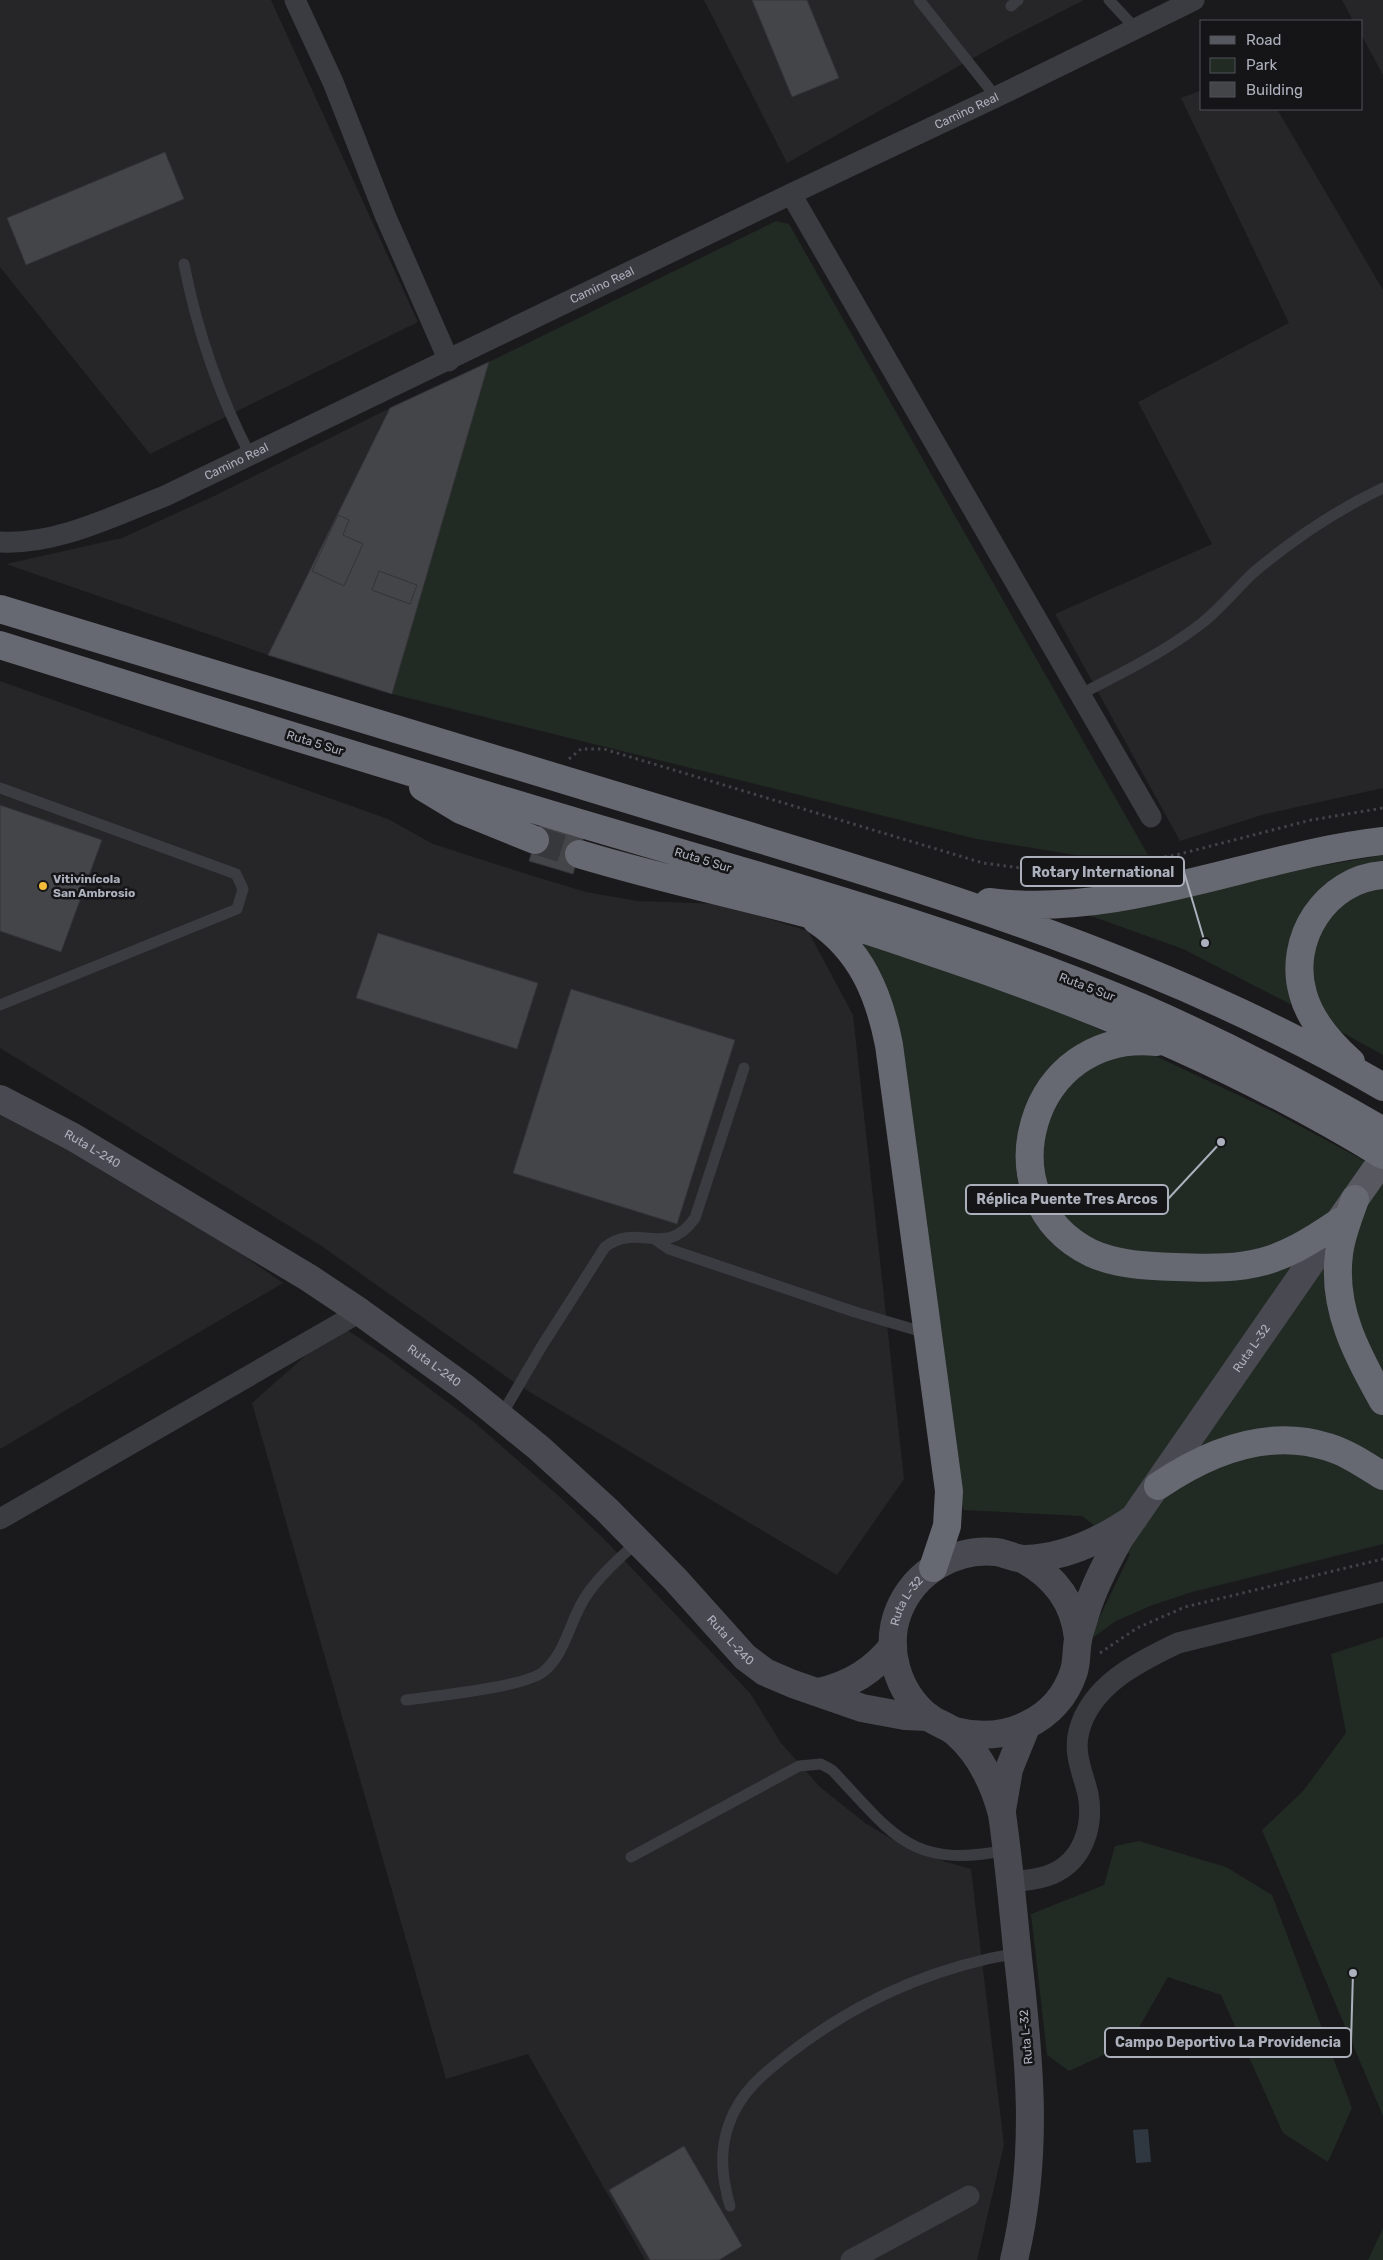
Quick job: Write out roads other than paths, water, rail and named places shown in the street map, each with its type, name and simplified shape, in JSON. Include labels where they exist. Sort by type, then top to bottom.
[{"type":"highway","points":[[0,609],[944,897],[1059,936],[1149,972],[1250,1018],[1376,1083]]},
{"type":"highway","name":"Ruta 5 Sur","points":[[0,645],[395,768],[858,907],[1071,980],[1172,1022],[1250,1058],[1383,1131]]},
{"type":"highway","points":[[395,768],[461,810],[535,840]]},
{"type":"highway","points":[[944,897],[992,903],[1040,904],[1114,899],[1330,849],[1383,841]]},
{"type":"highway","points":[[579,854],[624,868],[729,892],[866,930],[1023,983],[1168,1043],[1275,1094],[1372,1173],[1339,1254],[1339,1296],[1351,1338],[1383,1401]]},
{"type":"highway","points":[[1376,1083],[1332,1042],[1310,1011],[1302,992],[1300,962],[1306,932],[1324,905],[1350,884],[1370,876],[1383,875]]},
{"type":"highway","points":[[806,914],[827,928],[849,948],[868,977],[879,1001],[889,1045],[949,1491],[946,1526],[933,1568]]},
{"type":"highway","points":[[1168,1043],[1124,1043],[1093,1052],[1076,1061],[1061,1075],[1044,1098],[1032,1135],[1030,1158],[1032,1173],[1042,1205],[1066,1235],[1091,1253],[1117,1261],[1153,1266],[1230,1268],[1257,1265],[1279,1257],[1316,1238],[1339,1222]]},
{"type":"highway","points":[[1158,1486],[1211,1456],[1244,1445],[1274,1440],[1310,1443],[1328,1447],[1355,1458],[1383,1476]]},
{"type":"main road","name":"Ruta L-240","points":[[0,1099],[87,1146],[239,1236],[360,1312],[501,1416],[568,1474],[638,1541],[745,1657],[778,1679],[862,1708],[906,1716],[928,1717]]},
{"type":"main road","name":"Ruta L-32","points":[[1002,1814],[1009,1769],[1026,1727],[1051,1709],[1061,1697],[1074,1670],[1078,1640],[1099,1578],[1134,1518],[1158,1486],[1372,1173]]},
{"type":"main road","name":"Ruta L-32","points":[[1014,2260],[1031,2149],[1028,2059],[1011,1882],[1002,1814],[998,1798],[984,1768],[955,1731],[928,1717],[909,1698],[897,1673],[892,1646],[897,1616],[903,1602],[911,1589],[933,1568],[957,1556],[984,1551],[997,1552],[1023,1559],[1071,1550],[1089,1544],[1134,1518]]},
{"type":"main road","points":[[1023,1559],[1048,1575],[1058,1586],[1072,1611],[1078,1640]]},
{"type":"main road","points":[[819,1692],[846,1684],[859,1677],[883,1658],[892,1646]]},
{"type":"main road","points":[[955,1731],[991,1736],[1026,1727]]},
{"type":"street","points":[[294,0],[333,82],[386,214],[449,361]]},
{"type":"street","name":"Camino Real","points":[[0,542],[34,540],[84,527],[165,496],[449,361],[791,194],[996,98],[1194,0]]},
{"type":"street","points":[[791,194],[1151,817]]},
{"type":"street","points":[[0,1519],[360,1312]]},
{"type":"street","points":[[1011,1882],[1043,1877],[1059,1871],[1073,1859],[1083,1844],[1090,1814],[1088,1794],[1078,1758],[1078,1740],[1088,1711],[1110,1683],[1150,1656],[1178,1643],[1383,1592]]},
{"type":"street","points":[[850,2260],[969,2196]]},
{"type":"lane","points":[[919,0],[996,98]]},
{"type":"lane","points":[[1108,0],[1136,29]]},
{"type":"lane","points":[[184,264],[200,334],[217,380],[250,455]]},
{"type":"lane","points":[[1081,694],[1146,660],[1203,622],[1281,550],[1345,508],[1383,488]]},
{"type":"lane","points":[[0,788],[236,874],[243,888],[237,909],[0,1005]]},
{"type":"lane","points":[[501,1416],[540,1349],[605,1247],[612,1241],[630,1236],[656,1240],[675,1236],[683,1232],[695,1218],[744,1068]]},
{"type":"lane","points":[[656,1240],[669,1249],[855,1312],[928,1333]]},
{"type":"lane","points":[[406,1700],[525,1682],[543,1672],[556,1658],[584,1597],[600,1577],[638,1541]]},
{"type":"lane","points":[[631,1857],[799,1766],[821,1764],[832,1770],[892,1832],[912,1846],[938,1855],[954,1857],[1007,1850]]},
{"type":"lane","points":[[730,2206],[722,2173],[725,2139],[729,2123],[744,2094],[766,2071],[825,2028],[865,2004],[901,1986],[958,1966],[1018,1953]]},
{"type":"tunnel","points":[[535,840],[579,854]]},
{"type":"place","name":"Vitivinícola San Ambrosio","points":[[43,886]]},
{"type":"place","name":"Rotary International","points":[[1205,943]]},
{"type":"place","name":"Réplica Puente Tres Arcos","points":[[1221,1142]]},
{"type":"place","name":"Campo Deportivo La Providencia","points":[[1353,1973]]}]
